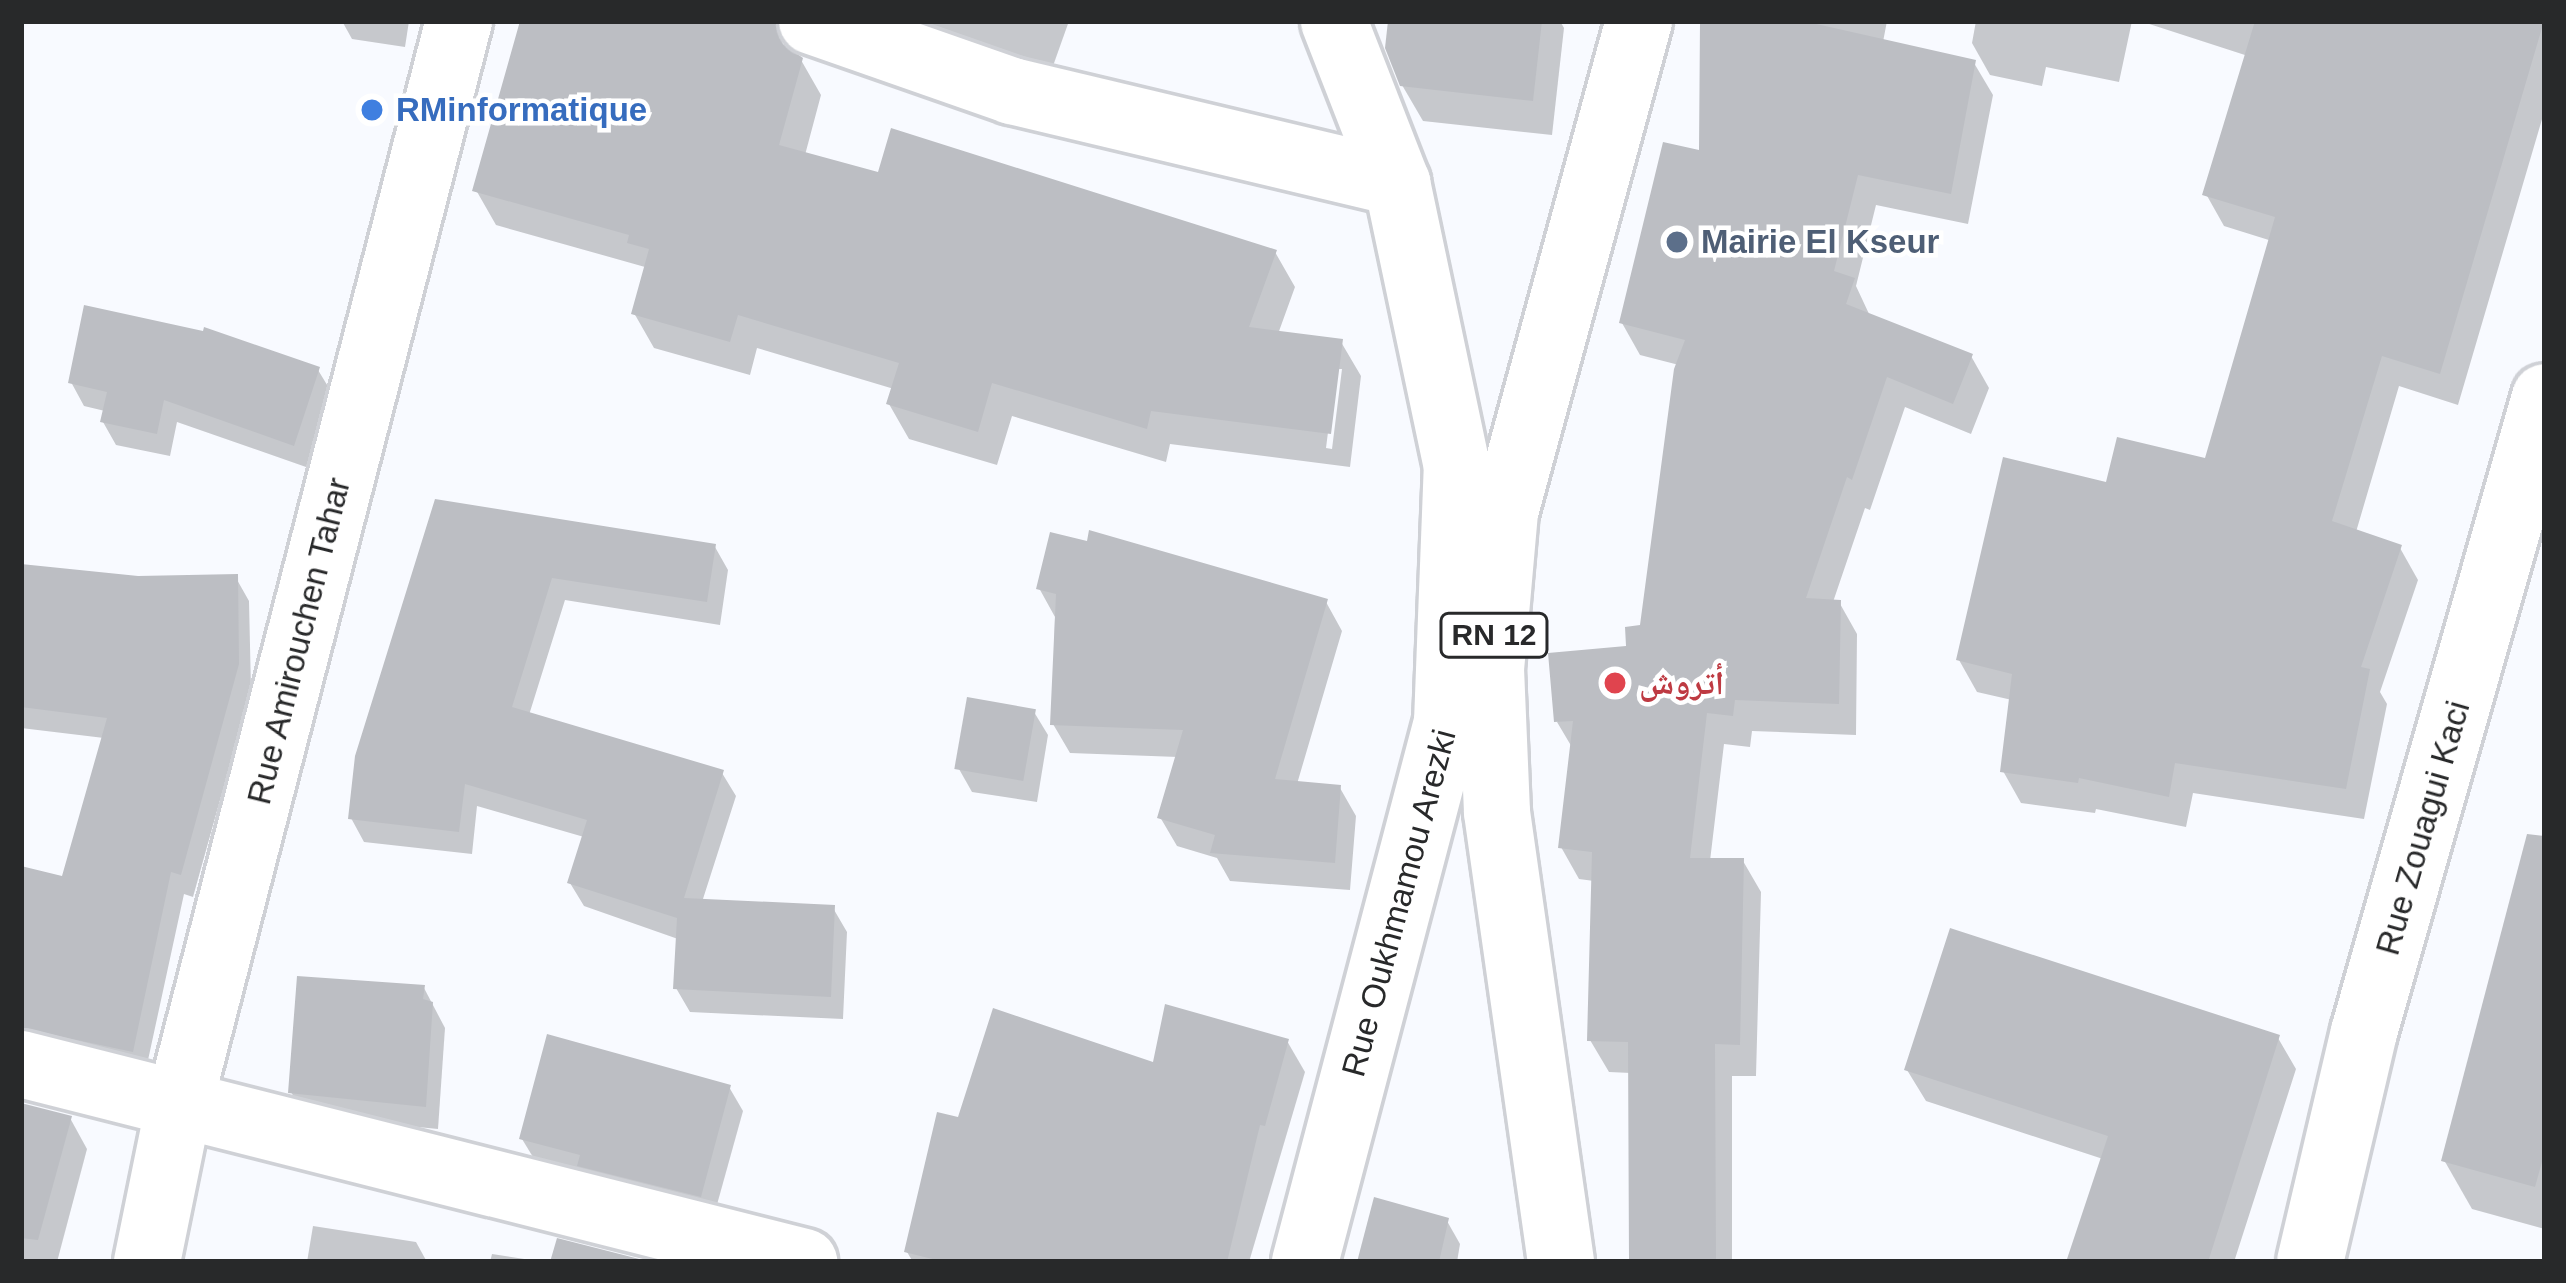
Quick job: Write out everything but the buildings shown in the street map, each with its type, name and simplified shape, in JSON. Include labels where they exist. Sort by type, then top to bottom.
[{"type":"street","name":"Rue Amirouchen Tahar","points":[[147,1262],[179,1105],[459,21]]},
{"type":"street","points":[[812,21],[1012,91],[1397,183]]},
{"type":"street","name":"Rue Oukhmamou Arezki","points":[[1305,1262],[1448,722],[1457,467],[1397,183],[1334,21]]},
{"type":"street","name":"RN 12","points":[[1561,1262],[1497,812],[1491,669],[1505,512],[1639,21]]},
{"type":"street","name":"Rue Zouagui Kaci","points":[[2310,1262],[2364,1033],[2545,397]]},
{"type":"street","points":[[21,1064],[804,1262]]},
{"type":"place","name":"RMinformatique","points":[[372,110]]},
{"type":"place","name":"Mairie El Kseur","points":[[1677,242]]},
{"type":"place","name":"أتروش","points":[[1615,683]]}]
